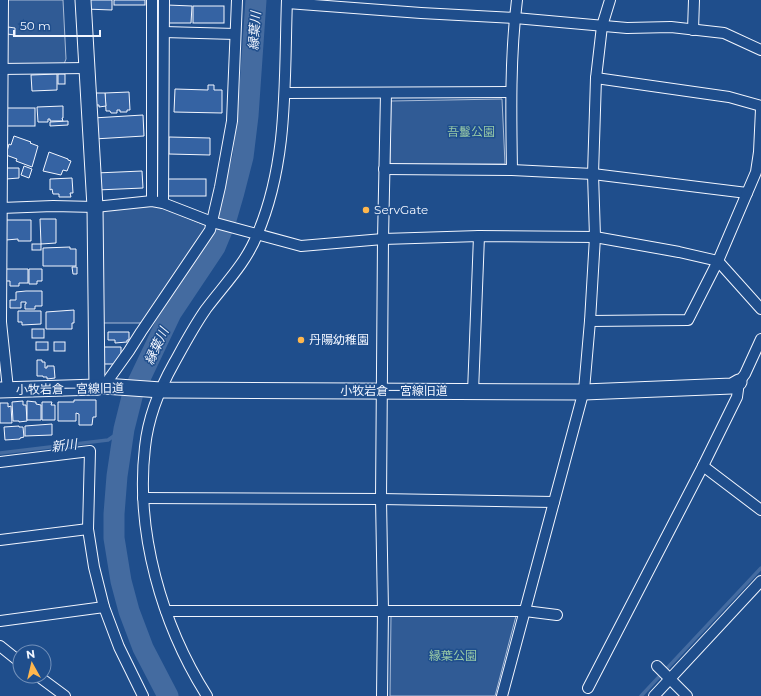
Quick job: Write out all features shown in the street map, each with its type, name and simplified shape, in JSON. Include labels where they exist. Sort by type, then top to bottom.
[{"type":"street","points":[[3,0],[1,68],[1,322],[4,390]]},
{"type":"street","points":[[83,0],[104,386]]},
{"type":"street","points":[[152,0],[152,201]]},
{"type":"street","points":[[163,202],[164,0]]},
{"type":"street","points":[[104,386],[214,223],[232,121],[237,0]]},
{"type":"street","points":[[512,170],[511,92],[517,0]]},
{"type":"street","points":[[502,696],[584,392],[595,237],[593,174],[596,78],[602,26],[610,0]]},
{"type":"street","points":[[693,30],[694,0]]},
{"type":"street","points":[[207,696],[179,645],[155,577],[148,540],[143,498],[145,446],[156,390],[205,310],[249,253],[258,234],[266,211],[278,163],[282,136],[287,2],[414,13],[515,18],[627,28],[671,27],[724,33],[761,50]]},
{"type":"street","points":[[164,32],[235,34]]},
{"type":"street","points":[[1,68],[87,68]]},
{"type":"street","points":[[590,321],[688,320],[718,261],[756,172],[760,152],[761,108],[729,97],[596,78]]},
{"type":"street","points":[[284,93],[511,92]]},
{"type":"street","points":[[382,696],[383,610],[381,499],[383,239],[386,93]]},
{"type":"street","points":[[384,170],[512,170],[593,174],[747,193]]},
{"type":"street","points":[[2,208],[53,206],[95,207],[152,201],[163,202],[214,223],[301,246],[383,239],[479,236],[595,237],[679,252],[718,261],[761,309]]},
{"type":"street","points":[[473,392],[479,236]]},
{"type":"street","points":[[588,688],[703,466],[737,397],[739,382],[745,374],[761,339]]},
{"type":"street","name":"小牧岩倉一宮線旧道","points":[[4,390],[104,386],[156,390],[584,392],[732,386],[739,382]]},
{"type":"street","points":[[0,462],[90,451],[88,529],[94,567],[104,607],[119,647],[142,696]]},
{"type":"street","points":[[703,466],[761,510]]},
{"type":"street","points":[[143,498],[381,499],[554,502]]},
{"type":"street","points":[[0,540],[88,529]]},
{"type":"street","points":[[654,696],[669,677],[761,581]]},
{"type":"street","points":[[0,621],[104,607]]},
{"type":"street","points":[[166,611],[525,611],[557,615]]},
{"type":"street","points":[[0,646],[12,656]]},
{"type":"street","points":[[658,666],[687,696]]},
{"type":"street","points":[[49,684],[65,696]]},
{"type":"green space","points":[[6,0],[63,0],[66,59],[64,64],[8,66],[5,62]]},
{"type":"green space","name":"吾鬘公園","points":[[502,99],[505,164],[390,164],[391,101]]},
{"type":"green space","points":[[159,206],[207,226],[141,323],[102,323],[94,209]]},
{"type":"green space","name":"縁葉公園","points":[[391,616],[516,616],[495,696],[390,696]]},
{"type":"building","points":[[85,0],[112,0],[112,10],[85,9]]},
{"type":"building","points":[[114,0],[145,0],[145,5],[114,5]]},
{"type":"building","points":[[167,5],[192,6],[191,23],[166,23]]},
{"type":"building","points":[[193,6],[224,6],[224,23],[193,23]]},
{"type":"building","points":[[8,27],[15,28],[15,35],[7,34]]},
{"type":"building","points":[[57,74],[57,90],[32,91],[31,75]]},
{"type":"building","points":[[58,74],[65,74],[65,84],[58,84]]},
{"type":"building","points":[[208,85],[214,85],[214,90],[222,90],[222,113],[174,112],[175,89],[208,90]]},
{"type":"building","points":[[129,92],[130,110],[127,110],[127,112],[120,112],[120,110],[117,110],[117,113],[106,111],[105,93]]},
{"type":"building","points":[[90,93],[105,93],[106,106],[99,107],[99,105],[95,105]]},
{"type":"building","points":[[63,106],[63,121],[50,121],[50,119],[48,119],[48,122],[38,122],[37,107]]},
{"type":"building","points":[[6,108],[35,108],[35,126],[6,126]]},
{"type":"building","points":[[143,115],[144,136],[94,139],[93,118]]},
{"type":"building","points":[[68,121],[68,125],[50,126],[50,122]]},
{"type":"building","points":[[14,136],[38,146],[32,167],[16,161],[17,159],[6,155],[9,144],[11,145]]},
{"type":"building","points":[[169,137],[210,138],[210,155],[169,154]]},
{"type":"building","points":[[49,152],[71,161],[67,171],[63,170],[61,175],[43,171]]},
{"type":"building","points":[[24,166],[32,169],[29,178],[21,175]]},
{"type":"building","points":[[6,168],[19,168],[19,178],[6,179]]},
{"type":"building","points":[[142,171],[143,188],[97,190],[96,173]]},
{"type":"building","points":[[72,178],[73,193],[70,193],[71,197],[59,197],[59,194],[53,194],[52,189],[50,190],[50,179]]},
{"type":"building","points":[[166,179],[206,179],[206,196],[166,196]]},
{"type":"building","points":[[40,219],[56,219],[56,243],[41,244]]},
{"type":"building","points":[[6,220],[31,220],[31,241],[18,241],[18,239],[6,240]]},
{"type":"building","points":[[32,244],[41,244],[41,250],[32,250]]},
{"type":"building","points":[[70,247],[70,249],[76,249],[76,266],[43,266],[43,248]]},
{"type":"building","points":[[72,267],[77,267],[77,274],[73,274]]},
{"type":"building","points":[[6,269],[28,269],[28,283],[19,283],[19,286],[10,286],[10,281],[6,281]]},
{"type":"building","points":[[29,269],[42,269],[42,281],[37,281],[37,284],[29,284]]},
{"type":"building","points":[[42,291],[42,306],[35,306],[35,309],[25,309],[26,302],[21,302],[21,308],[10,308],[10,300],[16,300],[16,292]]},
{"type":"building","points":[[74,310],[74,323],[72,323],[72,329],[46,329],[46,312]]},
{"type":"building","points":[[18,311],[41,311],[41,324],[22,325],[22,322],[18,322]]},
{"type":"building","points":[[32,329],[44,329],[44,338],[32,338]]},
{"type":"building","points":[[108,332],[129,332],[129,340],[127,340],[127,342],[115,343],[115,340],[108,340]]},
{"type":"building","points":[[36,342],[48,342],[48,350],[36,350]]},
{"type":"building","points":[[54,342],[65,342],[65,351],[54,351]]},
{"type":"building","points":[[103,347],[121,347],[121,359],[117,359],[117,364],[104,364]]},
{"type":"building","points":[[37,360],[42,360],[42,362],[45,362],[45,368],[47,368],[47,366],[54,366],[55,378],[47,379],[47,377],[37,376]]},
{"type":"building","points":[[74,400],[96,400],[96,417],[93,417],[92,425],[79,425],[79,414],[76,413],[76,421],[58,421],[58,402],[74,402]]},
{"type":"building","points":[[23,401],[23,405],[26,405],[27,421],[13,421],[12,402]]},
{"type":"building","points":[[27,401],[36,402],[36,404],[41,405],[41,420],[27,420]]},
{"type":"building","points":[[42,402],[52,402],[51,405],[55,405],[55,420],[42,420]]},
{"type":"building","points":[[0,403],[8,403],[8,407],[11,406],[12,423],[0,423]]},
{"type":"building","points":[[52,424],[52,435],[25,436],[25,426]]},
{"type":"building","points":[[4,427],[23,427],[24,437],[20,439],[5,440]]},
{"type":"waterway","name":"縁葉川","points":[[168,696],[143,648],[129,611],[121,581],[114,538],[117,476],[124,429],[133,393],[171,313],[215,247],[225,223],[243,157],[248,116],[256,0]]},
{"type":"waterway","name":"新川","points":[[0,453],[108,440],[124,429]]},
{"type":"waterway","points":[[641,696],[761,568]]},
{"type":"place","name":"ServGate","points":[[366,210]]},
{"type":"place","name":"丹陽幼稚園","points":[[301,340]]}]
